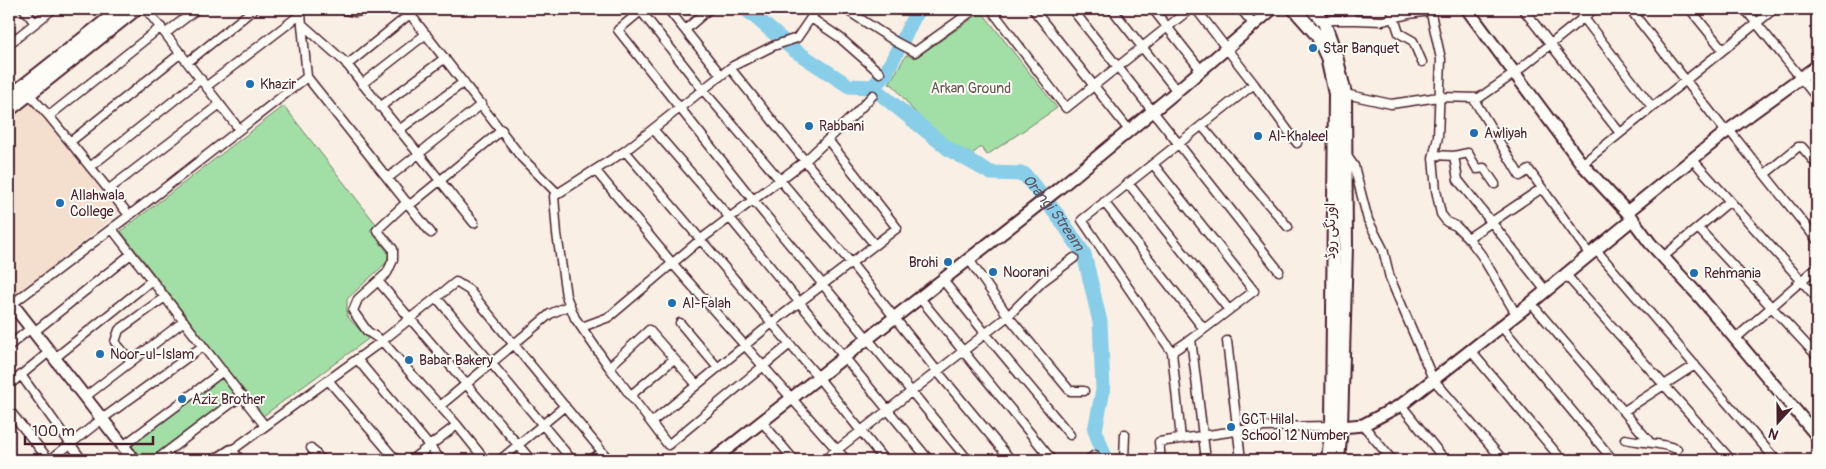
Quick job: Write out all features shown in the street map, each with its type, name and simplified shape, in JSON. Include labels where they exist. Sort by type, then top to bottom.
[{"type":"main road","points":[[9,97],[121,9]]},
{"type":"main road","points":[[9,110],[136,9]]},
{"type":"main road","points":[[1294,9],[1317,36],[1327,56],[1335,94],[1337,426],[1328,460]]},
{"type":"main road","name":"اورنگی روڈ","points":[[1312,9],[1324,22],[1336,56],[1344,94],[1346,246],[1337,426],[1338,460]]},
{"type":"street","points":[[24,9],[35,23]]},
{"type":"street","points":[[9,42],[53,9]]},
{"type":"street","points":[[146,9],[239,129]]},
{"type":"street","points":[[49,116],[164,30],[198,9]]},
{"type":"street","points":[[188,62],[254,9]]},
{"type":"street","points":[[341,9],[355,12],[370,9]]},
{"type":"street","points":[[668,9],[721,75]]},
{"type":"street","points":[[685,30],[709,9]]},
{"type":"street","points":[[845,9],[915,52],[975,9]]},
{"type":"street","points":[[1034,9],[1129,130]]},
{"type":"street","points":[[1072,9],[1279,271]]},
{"type":"street","points":[[1112,9],[1177,91]]},
{"type":"street","points":[[1153,9],[1201,70]]},
{"type":"street","points":[[994,10],[1066,108],[1190,9]]},
{"type":"street","points":[[1196,9],[1298,143]]},
{"type":"street","points":[[1241,9],[1254,25]]},
{"type":"street","points":[[713,460],[1057,190],[1177,91],[1272,9]]},
{"type":"street","points":[[1350,9],[1351,20]]},
{"type":"street","points":[[1391,9],[1399,33],[1413,41],[1422,62]]},
{"type":"street","points":[[1467,9],[1582,164],[1630,216],[1817,436]]},
{"type":"street","points":[[1523,9],[1620,133]]},
{"type":"street","points":[[1577,9],[1652,107]]},
{"type":"street","points":[[1344,94],[1391,104],[1439,96],[1479,98],[1515,73],[1594,9]]},
{"type":"street","points":[[1630,9],[1685,81],[1765,174],[1817,240]]},
{"type":"street","points":[[1690,9],[1724,50]]},
{"type":"street","points":[[1745,9],[1817,98]]},
{"type":"street","points":[[1582,164],[1774,9]]},
{"type":"street","points":[[968,460],[679,108],[618,30],[642,10],[703,90],[851,263],[1011,460]]},
{"type":"street","points":[[790,344],[668,445],[609,367],[582,327],[570,305],[566,296],[557,234],[554,196],[626,152],[730,68],[773,46],[797,38],[815,10]]},
{"type":"street","points":[[1324,22],[1332,20],[1383,21],[1393,17],[1430,10],[1441,59],[1438,137],[1434,155],[1436,190],[1441,214],[1446,222],[1456,226],[1468,238],[1482,256],[1516,314]]},
{"type":"street","points":[[206,86],[300,11],[307,76],[431,233]]},
{"type":"street","points":[[347,65],[408,11],[522,158],[558,194]]},
{"type":"street","points":[[811,18],[838,37],[880,73]]},
{"type":"street","points":[[302,24],[347,65],[474,223]]},
{"type":"street","points":[[362,84],[426,34]]},
{"type":"street","points":[[70,142],[181,53]]},
{"type":"street","points":[[380,107],[446,58]]},
{"type":"street","points":[[1161,460],[1159,442],[1264,427],[1363,425],[1401,405],[1566,275],[1692,160],[1728,131],[1817,66]]},
{"type":"street","points":[[730,68],[875,245]]},
{"type":"street","points":[[134,460],[10,302],[112,229],[307,76]]},
{"type":"street","points":[[90,167],[201,79]]},
{"type":"street","points":[[399,130],[464,82]]},
{"type":"street","points":[[1181,439],[1172,352],[1082,220],[1254,84]]},
{"type":"street","points":[[29,94],[49,116],[129,216]]},
{"type":"street","points":[[582,327],[609,317],[700,240],[805,161],[873,95]]},
{"type":"street","points":[[1473,98],[1520,176],[1529,170],[1593,252],[1695,365],[1776,460]]},
{"type":"street","points":[[108,190],[220,104]]},
{"type":"street","points":[[388,178],[482,104]]},
{"type":"street","points":[[1202,126],[1288,227]]},
{"type":"street","points":[[654,129],[730,218],[929,460]]},
{"type":"street","points":[[486,460],[382,340],[367,331],[353,311],[358,298],[387,273],[393,260],[393,249],[377,230],[502,130]]},
{"type":"street","points":[[652,422],[772,323],[897,228],[828,140]]},
{"type":"street","points":[[1765,174],[1798,148],[1802,147],[1817,165]]},
{"type":"street","points":[[626,152],[818,377],[859,431],[884,460]]},
{"type":"street","points":[[1345,152],[1354,166],[1368,220],[1383,249],[1390,278],[1432,379],[1503,460]]},
{"type":"street","points":[[1434,155],[1454,156],[1468,153],[1477,169],[1484,168],[1495,184]]},
{"type":"street","points":[[1454,156],[1458,180],[1546,291]]},
{"type":"street","points":[[1692,160],[1817,298]]},
{"type":"street","points":[[1153,164],[1254,292],[1172,352]]},
{"type":"street","points":[[596,171],[672,263],[846,460]]},
{"type":"street","points":[[1128,183],[1229,310]]},
{"type":"street","points":[[1468,238],[1542,188]]},
{"type":"street","points":[[1663,257],[1730,201]]},
{"type":"street","points":[[1104,202],[1204,329]]},
{"type":"street","points":[[1698,228],[1817,356]]},
{"type":"street","points":[[112,229],[266,426]]},
{"type":"street","points":[[9,346],[33,330],[131,254]]},
{"type":"street","points":[[968,258],[1008,316],[1070,391],[1084,391]]},
{"type":"street","points":[[824,460],[1008,316],[1043,281],[1074,258]]},
{"type":"street","points":[[1735,338],[1817,267]]},
{"type":"street","points":[[1566,275],[1731,460]]},
{"type":"street","points":[[942,279],[985,334],[1070,435]]},
{"type":"street","points":[[9,384],[21,374],[52,355],[152,280]]},
{"type":"street","points":[[378,281],[531,460]]},
{"type":"street","points":[[218,460],[234,456],[266,426],[357,359],[456,282],[469,290],[609,460]]},
{"type":"street","points":[[131,361],[115,342],[119,330],[165,297]]},
{"type":"street","points":[[919,297],[1052,460]]},
{"type":"street","points":[[436,298],[572,460]]},
{"type":"street","points":[[1531,303],[1649,442]]},
{"type":"street","points":[[440,406],[550,314],[570,305]]},
{"type":"street","points":[[85,397],[184,321]]},
{"type":"street","points":[[680,323],[718,368]]},
{"type":"street","points":[[1501,326],[1612,460]]},
{"type":"street","points":[[609,367],[649,330],[697,385]]},
{"type":"street","points":[[1191,339],[1206,460]]},
{"type":"street","points":[[1227,341],[1241,460]]},
{"type":"street","points":[[9,410],[49,460],[203,346]]},
{"type":"street","points":[[1470,350],[1562,460]]},
{"type":"street","points":[[357,359],[441,460]]},
{"type":"street","points":[[631,395],[674,359]]},
{"type":"street","points":[[1624,411],[1695,365]]},
{"type":"street","points":[[123,446],[223,371]]},
{"type":"street","points":[[21,374],[82,460]]},
{"type":"street","points":[[328,380],[396,460]]},
{"type":"street","points":[[156,460],[242,395]]},
{"type":"street","points":[[1401,405],[1445,460]]},
{"type":"street","points":[[500,460],[565,406]]},
{"type":"street","points":[[762,422],[794,460]]},
{"type":"street","points":[[411,460],[457,425]]},
{"type":"street","points":[[1363,425],[1392,460]]},
{"type":"street","points":[[1124,434],[1124,460]]},
{"type":"street","points":[[1625,439],[1649,442],[1677,449]]},
{"type":"street","points":[[311,448],[321,460]]},
{"type":"street","points":[[591,460],[602,452]]},
{"type":"shaded area","name":"Allahwala College","points":[[31,101],[119,213],[13,297],[9,292],[9,119]]},
{"type":"green space","name":"Arkan Ground","points":[[982,12],[1057,108],[987,155],[981,147],[972,154],[940,135],[919,117],[893,85],[889,84],[906,55],[915,58]]},
{"type":"green space","points":[[284,106],[376,224],[370,230],[389,254],[387,262],[347,299],[347,316],[368,339],[263,416],[121,231]]},
{"type":"green space","points":[[223,371],[242,395],[156,460],[134,460],[123,446]]},
{"type":"waterway","name":"Orangi Stream","points":[[746,9],[794,50],[849,86],[872,87],[950,150],[991,173],[1024,174],[1059,217],[1084,254],[1100,322],[1103,390],[1095,430],[1103,452],[1102,460]]},
{"type":"waterway","points":[[872,87],[885,75],[918,9]]},
{"type":"place","name":"Star Banquet","points":[[1313,48]]},
{"type":"place","name":"Khazir","points":[[250,84]]},
{"type":"place","name":"Rabbani","points":[[809,126]]},
{"type":"place","name":"Awliyah","points":[[1474,133]]},
{"type":"place","name":"Al-Khaleel","points":[[1258,136]]},
{"type":"place","name":"Allahwala College","points":[[60,203]]},
{"type":"place","name":"Brohi","points":[[948,262]]},
{"type":"place","name":"Noorani","points":[[993,272]]},
{"type":"place","name":"Rehmania","points":[[1694,273]]},
{"type":"place","name":"Al-Falah","points":[[672,303]]},
{"type":"place","name":"Noor-ul-Islam","points":[[100,354]]},
{"type":"place","name":"Babar Bakery","points":[[409,360]]},
{"type":"place","name":"Aziz Brother","points":[[182,399]]},
{"type":"place","name":"GCT Hilal School 12 Number","points":[[1231,427]]}]
